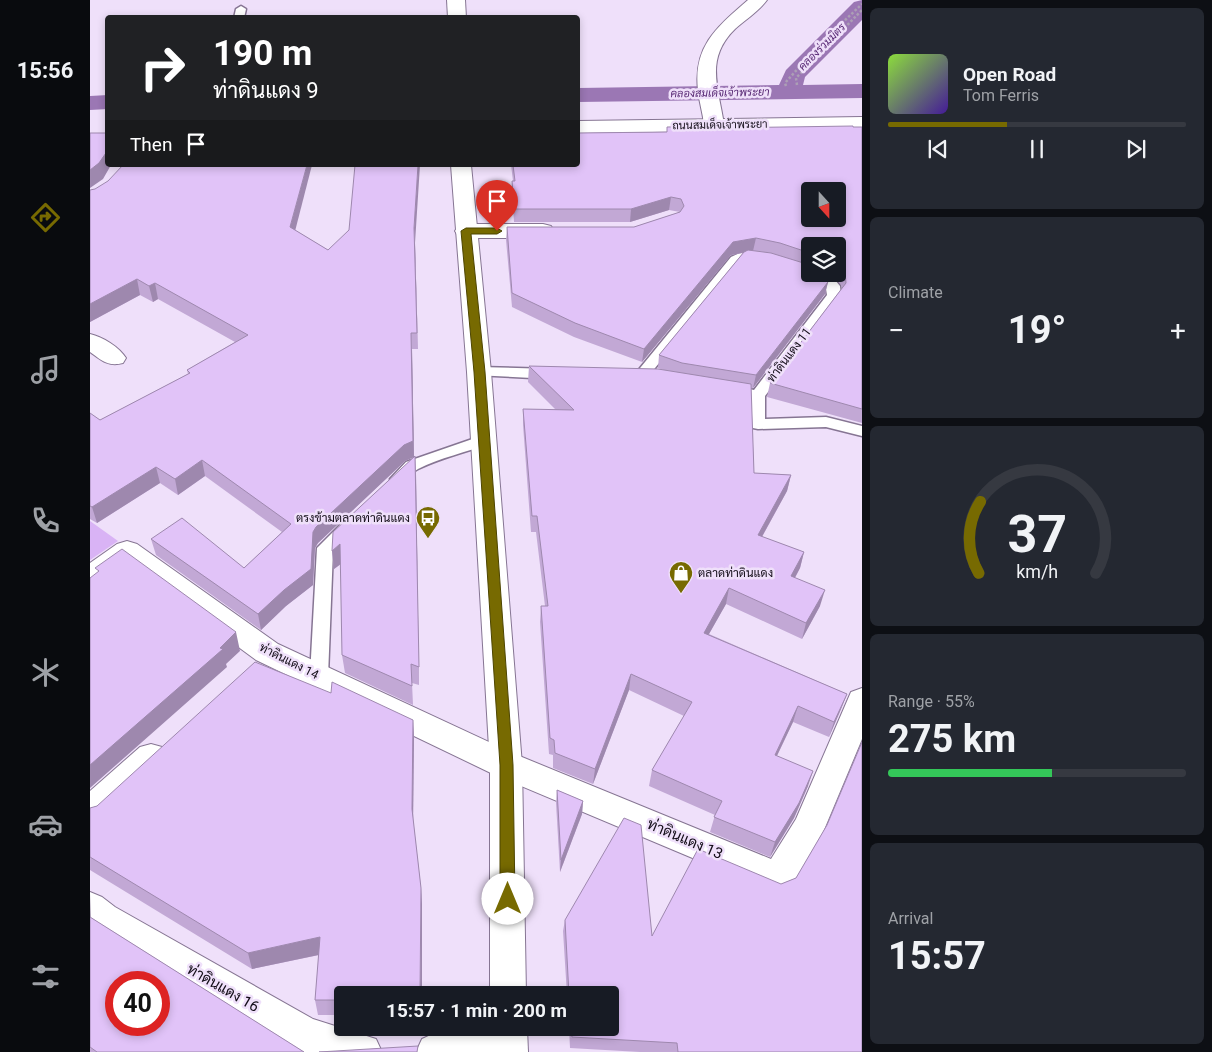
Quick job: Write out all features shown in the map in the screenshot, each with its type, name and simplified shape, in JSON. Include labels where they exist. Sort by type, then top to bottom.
[{"type":"street","points":[[456,0],[457,15]]},
{"type":"street","points":[[713,117],[707,88],[706,57],[713,43],[725,29],[758,0]]},
{"type":"street","name":"ถนนสมเด็จเจ้าพระยา","points":[[580,127],[713,117],[862,123]]},
{"type":"street","points":[[462,167],[466,231],[480,372],[506,765],[508,986]]},
{"type":"street","points":[[466,231],[564,231]]},
{"type":"street","points":[[90,341],[114,358]]},
{"type":"street","name":"ท่าดินแดง 14","points":[[90,578],[126,551],[256,662],[319,676],[506,765]]},
{"type":"street","name":"ท่าดินแดง 13","points":[[506,765],[778,878],[809,827],[862,701]]},
{"type":"street","points":[[90,812],[171,739]]},
{"type":"street","name":"ท่าดินแดง 16","points":[[90,908],[103,918],[305,1035],[363,1052]]},
{"type":"street","points":[[435,1052],[509,1044]]},
{"type":"lane","points":[[641,376],[736,260],[742,256],[756,256],[774,262]]},
{"type":"lane","name":"ท่าดินแดง 11","points":[[720,388],[758,395],[834,295],[833,286],[829,282]]},
{"type":"lane","points":[[480,372],[565,374]]},
{"type":"lane","points":[[622,375],[661,379]]},
{"type":"lane","points":[[758,395],[758,424],[826,422],[862,431]]},
{"type":"lane","points":[[390,487],[411,466],[484,440]]},
{"type":"lane","points":[[319,676],[325,548],[361,514]]},
{"type":"path","points":[[786,86],[785,83],[820,44],[862,4]]},
{"type":"path","points":[[797,85],[796,78],[862,10]]},
{"type":"shaded area","points":[[90,521],[118,541],[90,560]]},
{"type":"building","points":[[667,127],[862,127],[862,409],[770,383],[846,283],[846,237],[801,237],[801,250],[756,238],[733,242],[644,349],[575,323],[512,293],[507,227],[634,227],[680,212],[684,206],[681,199],[671,197],[631,209],[514,209],[513,167],[580,167],[580,133],[667,132]]},
{"type":"building","points":[[90,133],[105,133],[105,154],[99,163],[90,170]]},
{"type":"building","points":[[121,167],[306,167],[290,227],[328,250],[349,230],[355,167],[418,167],[414,228],[417,333],[411,333],[413,441],[404,445],[316,527],[313,532],[311,569],[258,614],[151,539],[182,518],[244,568],[291,524],[202,460],[175,479],[156,467],[92,507],[90,506],[90,413],[100,420],[190,373],[187,370],[248,335],[155,283],[149,286],[137,279],[90,304],[90,190],[108,181]]},
{"type":"building","points":[[748,250],[771,253],[801,262],[801,282],[828,282],[756,375],[682,363],[659,355],[744,252]]},
{"type":"building","points":[[529,366],[658,369],[751,384],[754,473],[791,475],[758,535],[804,552],[791,576],[825,590],[806,623],[729,588],[704,633],[847,694],[834,722],[798,706],[775,755],[813,771],[799,803],[775,842],[714,817],[722,801],[652,770],[692,702],[631,674],[595,769],[555,753],[554,740],[550,738],[541,606],[548,606],[537,516],[532,516],[523,409],[574,410]]},
{"type":"building","points":[[415,456],[419,667],[411,664],[412,686],[342,655],[340,544],[332,551],[333,532]]},
{"type":"building","points":[[122,549],[236,632],[220,648],[223,649],[90,765],[90,578],[99,571],[95,568]]},
{"type":"building","points":[[255,662],[331,693],[332,682],[413,720],[412,809],[421,888],[420,986],[334,986],[334,1000],[315,1000],[320,937],[248,953],[90,857],[90,808],[97,806]]},
{"type":"building","points":[[862,742],[862,1052],[678,1052],[677,1043],[572,1037],[619,1036],[619,986],[569,986],[565,920],[624,818],[641,825],[652,936],[698,849],[781,884],[796,878],[827,825]]},
{"type":"building","points":[[557,790],[583,801],[561,860]]},
{"type":"building","points":[[90,917],[304,1052],[97,1052],[90,1047]]},
{"type":"building","points":[[418,1046],[417,1052],[319,1052]]},
{"type":"waterway","name":"คลองร่วมมิตร","points":[[794,92],[791,86],[794,75],[862,7]]},
{"type":"waterway","name":"คลองสมเด็จเจ้าพระยา","points":[[794,92],[862,91]]},
{"type":"waterway","name":"คลองสมเด็จเจ้าพระยา","points":[[580,95],[794,92]]},
{"type":"waterway","name":"คลองสมเด็จเจ้าพระยา","points":[[90,103],[105,102]]},
{"type":"place","name":"ตรงข้ามตลาดท่าดินแดง","points":[[428,539]]},
{"type":"place","name":"ตลาดท่าดินแดง","points":[[681,594]]},
{"type":"route","points":[[497,231],[466,231],[480,372],[506,765],[508,899]]}]
